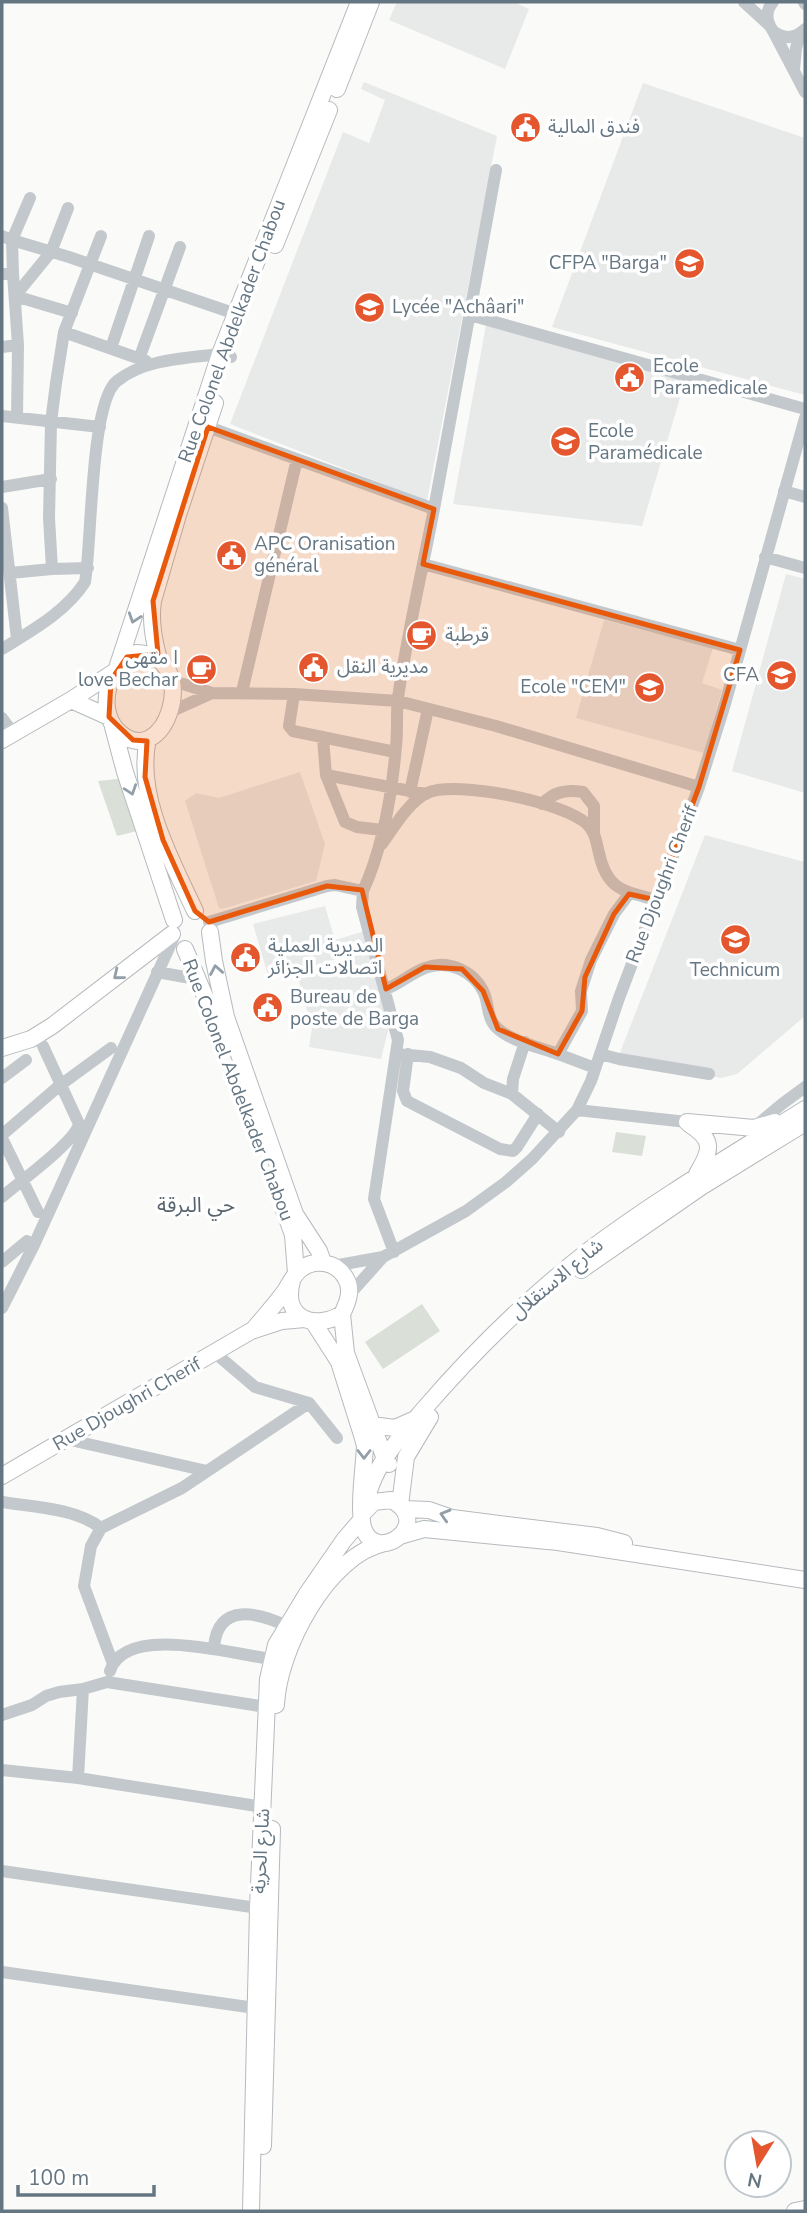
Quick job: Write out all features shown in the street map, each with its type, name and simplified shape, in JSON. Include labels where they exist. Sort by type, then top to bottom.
[{"type":"main road","name":"Rue Colonel Abdelkader Chabou","points":[[116,668],[225,356],[337,74],[359,2]]},
{"type":"main road","name":"Rue Colonel Abdelkader Chabou","points":[[349,40],[371,2]]},
{"type":"main road","name":"Rue Colonel Abdelkader Chabou","points":[[159,660],[152,631],[153,601],[208,427],[236,314],[337,74]]},
{"type":"main road","points":[[7,737],[71,700],[136,653],[152,655],[159,660],[170,680],[173,693],[170,712],[163,727],[148,739],[133,740],[126,737],[111,721],[71,700]]},
{"type":"main road","points":[[111,721],[107,700],[116,668]]},
{"type":"main road","name":"Rue Colonel Abdelkader Chabou","points":[[111,721],[176,936],[214,1017],[293,1235],[294,1277]]},
{"type":"main road","points":[[148,739],[144,763],[151,801],[163,840],[195,911]]},
{"type":"main road","points":[[2,1048],[31,1039],[52,1027],[176,936],[183,913],[195,911],[203,915],[210,927],[208,940],[202,947],[194,950],[176,936]]},
{"type":"main road","name":"Rue Colonel Abdelkader Chabou","points":[[210,927],[226,1017],[295,1214],[328,1264]]},
{"type":"main road","name":"شارع الاستقلال","points":[[402,1507],[402,1479],[406,1457],[428,1419],[462,1379],[541,1303],[586,1266],[798,1120],[805,1109]]},
{"type":"main road","points":[[687,1122],[754,1128],[798,1120]]},
{"type":"main road","name":"شارع الاستقلال","points":[[364,1514],[367,1492],[385,1459],[415,1419],[488,1338],[528,1301],[587,1252],[695,1177],[798,1120]]},
{"type":"main road","points":[[687,1122],[705,1134],[708,1145],[705,1161],[695,1177]]},
{"type":"main road","points":[[251,1331],[269,1312],[294,1277],[313,1263],[328,1264],[346,1278],[349,1295],[342,1314],[346,1353],[385,1459],[402,1479]]},
{"type":"main road","points":[[294,1277],[290,1298],[293,1306],[310,1321],[339,1362],[359,1420],[365,1446],[364,1514],[368,1536],[378,1542],[385,1544],[424,1529],[558,1542],[805,1580]]},
{"type":"main road","points":[[251,1331],[282,1321],[325,1322],[342,1314]]},
{"type":"main road","name":"Rue Djoughri Cherif","points":[[2,1476],[251,1331]]},
{"type":"main road","points":[[372,1425],[395,1428],[415,1419]]},
{"type":"main road","points":[[364,1514],[382,1499],[391,1500],[402,1507],[429,1510],[452,1518],[597,1536],[704,1563]]},
{"type":"main road","points":[[402,1507],[407,1522],[403,1535]]},
{"type":"main road","name":"شارع الحرية","points":[[251,2211],[265,1707],[271,1659],[287,1626],[364,1514]]},
{"type":"main road","name":"شارع الحرية","points":[[262,2211],[276,1694],[291,1642],[328,1583],[354,1558],[372,1546],[385,1544]]},
{"type":"main road","points":[[795,2211],[805,2209]]},
{"type":"street","points":[[744,2],[783,37],[803,32]]},
{"type":"street","points":[[773,2],[767,12],[771,28],[805,92]]},
{"type":"street","points":[[794,70],[796,48],[803,32]]},
{"type":"street","points":[[496,170],[398,701],[390,789],[378,848],[363,891],[362,907],[403,1054],[403,1091],[407,1101],[506,1151],[517,1147],[538,1114]]},
{"type":"street","points":[[17,417],[18,345],[15,296],[7,274],[7,238],[30,198]]},
{"type":"street","points":[[15,296],[51,252],[68,208]]},
{"type":"street","points":[[52,569],[49,518],[51,422],[64,332],[101,236]]},
{"type":"street","points":[[111,348],[149,236]]},
{"type":"street","points":[[7,238],[236,314]]},
{"type":"street","points":[[139,359],[180,247]]},
{"type":"street","points":[[15,296],[72,313]]},
{"type":"street","points":[[470,315],[805,409]]},
{"type":"street","points":[[64,332],[153,364]]},
{"type":"street","points":[[2,347],[18,345]]},
{"type":"street","points":[[2,649],[54,614],[77,594],[85,582],[100,427],[108,390],[117,381],[153,364],[225,356]]},
{"type":"street","points":[[2,416],[100,427]]},
{"type":"street","name":"Rue Djoughri Cherif","points":[[388,1254],[466,1211],[506,1182],[559,1132],[577,1110],[699,787],[805,418]]},
{"type":"street","points":[[208,427],[434,509]]},
{"type":"street","points":[[242,692],[297,459]]},
{"type":"street","points":[[2,487],[51,479]]},
{"type":"street","points":[[784,491],[805,497]]},
{"type":"street","points":[[2,508],[17,639]]},
{"type":"street","points":[[765,557],[805,568]]},
{"type":"street","points":[[423,564],[740,650]]},
{"type":"street","points":[[10,573],[88,568]]},
{"type":"street","points":[[170,680],[212,693],[294,694],[398,701],[496,726],[699,787]]},
{"type":"street","points":[[170,712],[212,693]]},
{"type":"street","points":[[294,694],[290,729],[395,752]]},
{"type":"street","points":[[410,792],[428,709]]},
{"type":"street","points":[[2,718],[7,737]]},
{"type":"street","points":[[323,738],[326,775],[345,822],[357,827],[382,830]]},
{"type":"street","points":[[326,775],[426,794],[446,789],[465,789],[503,795],[577,816],[594,832]]},
{"type":"street","points":[[542,804],[548,798],[566,790],[583,792],[594,806],[594,832],[607,876],[629,894],[656,900]]},
{"type":"street","points":[[378,848],[412,805],[426,794]]},
{"type":"street","points":[[210,927],[327,886],[363,891]]},
{"type":"street","points":[[558,1054],[582,1011],[581,991],[591,960],[614,914],[629,894]]},
{"type":"street","points":[[2,1308],[34,1245],[157,972],[176,936]]},
{"type":"street","points":[[386,989],[425,967],[462,969],[470,974],[483,991],[491,1020],[498,1029],[595,1068]]},
{"type":"street","points":[[157,972],[196,979]]},
{"type":"street","points":[[512,1094],[513,1079],[524,1041]]},
{"type":"street","points":[[2,1197],[67,1142],[78,1128],[79,1124],[43,1046]]},
{"type":"street","points":[[38,1212],[2,1137],[60,1086],[111,1048]]},
{"type":"street","points":[[403,1054],[430,1057],[461,1068],[484,1083],[512,1094],[559,1132]]},
{"type":"street","points":[[388,1254],[374,1199],[403,1054]]},
{"type":"street","points":[[600,1054],[709,1074]]},
{"type":"street","points":[[2,1079],[26,1060]]},
{"type":"street","points":[[754,1128],[805,1087]]},
{"type":"street","points":[[577,1110],[687,1122]]},
{"type":"street","points":[[2,1262],[27,1241]]},
{"type":"street","points":[[328,1264],[388,1254]]},
{"type":"street","points":[[349,1295],[388,1254]]},
{"type":"street","points":[[215,1353],[255,1387],[309,1403],[337,1438]]},
{"type":"street","points":[[113,1664],[84,1586],[91,1546],[101,1528],[182,1488],[309,1403]]},
{"type":"street","points":[[66,1439],[207,1471]]},
{"type":"street","points":[[2,1502],[76,1516],[92,1521],[101,1528]]},
{"type":"street","points":[[214,1648],[220,1627],[242,1614],[256,1614],[287,1626]]},
{"type":"street","points":[[107,1682],[113,1664],[134,1648],[153,1645],[214,1648],[271,1659]]},
{"type":"street","points":[[2,1715],[32,1705],[46,1696],[107,1682],[265,1707]]},
{"type":"street","points":[[78,1778],[83,1689]]},
{"type":"street","points":[[2,1770],[78,1778],[263,1807]]},
{"type":"street","points":[[2,1871],[258,1908]]},
{"type":"street","points":[[2,1972],[256,2008]]},
{"type":"highlighted area","points":[[208,427],[434,509],[423,564],[740,650],[699,787],[656,900],[629,894],[614,914],[585,977],[582,1011],[558,1054],[498,1029],[483,991],[462,969],[425,967],[386,989],[362,890],[327,886],[209,922],[195,911],[163,840],[145,777],[147,741],[133,740],[109,717],[111,680],[127,657],[158,654],[153,601]]},
{"type":"shaded area","points":[[397,2],[519,2],[518,4],[529,9],[505,69],[389,20]]},
{"type":"shaded area","name":"Lycée \"Achâari\"","points":[[364,82],[497,136],[427,501],[230,424],[343,132],[369,143],[385,100],[361,89]]},
{"type":"shaded area","name":"CFPA \"Barga\"","points":[[643,83],[805,138],[805,395],[552,327]]},
{"type":"shaded area","name":"Ecole Paramédicale","points":[[486,325],[685,381],[642,526],[453,504]]},
{"type":"shaded area","name":"CFA","points":[[786,574],[805,579],[805,793],[732,771]]},
{"type":"shaded area","name":"Ecole \"CEM\"","points":[[604,620],[713,648],[702,683],[722,690],[704,753],[576,718]]},
{"type":"shaded area","points":[[300,772],[325,844],[316,881],[219,908],[185,801],[196,793],[219,798]]},
{"type":"shaded area","points":[[127,778],[145,829],[117,836],[98,781]]},
{"type":"shaded area","name":"Technicum","points":[[705,835],[805,862],[805,1016],[737,1074],[721,1078],[625,1062],[619,1055]]},
{"type":"shaded area","points":[[325,906],[335,940],[368,930],[374,948],[269,979],[253,924]]},
{"type":"shaded area","points":[[374,950],[389,1027],[381,1059],[309,1047],[312,1028],[297,974]]},
{"type":"shaded area","points":[[616,1132],[646,1136],[642,1156],[612,1152]]},
{"type":"shaded area","points":[[422,1304],[440,1331],[383,1369],[365,1342]]},
{"type":"place","name":"فندق المالية","points":[[525,127]]},
{"type":"place","name":"CFPA \"Barga\"","points":[[690,263]]},
{"type":"place","name":"Lycée \"Achâari\"","points":[[369,307]]},
{"type":"place","name":"Ecole Paramedicale","points":[[630,377]]},
{"type":"place","name":"Ecole Paramédicale","points":[[565,442]]},
{"type":"place","name":"APC Oranisation général","points":[[231,555]]},
{"type":"place","name":"قرطبة","points":[[422,635]]},
{"type":"place","name":"مديرية النقل","points":[[314,667]]},
{"type":"place","name":"مقهى I love Bechar","points":[[201,669]]},
{"type":"place","name":"CFA","points":[[782,675]]},
{"type":"place","name":"Ecole \"CEM\"","points":[[649,687]]},
{"type":"place","name":"Technicum","points":[[735,939]]},
{"type":"place","name":"المديرية العملية اتصالات الجزائر","points":[[245,957]]},
{"type":"place","name":"Bureau de poste de Barga","points":[[267,1008]]},
{"type":"district","name":"حي البرقة","points":[[196,1205]]}]
